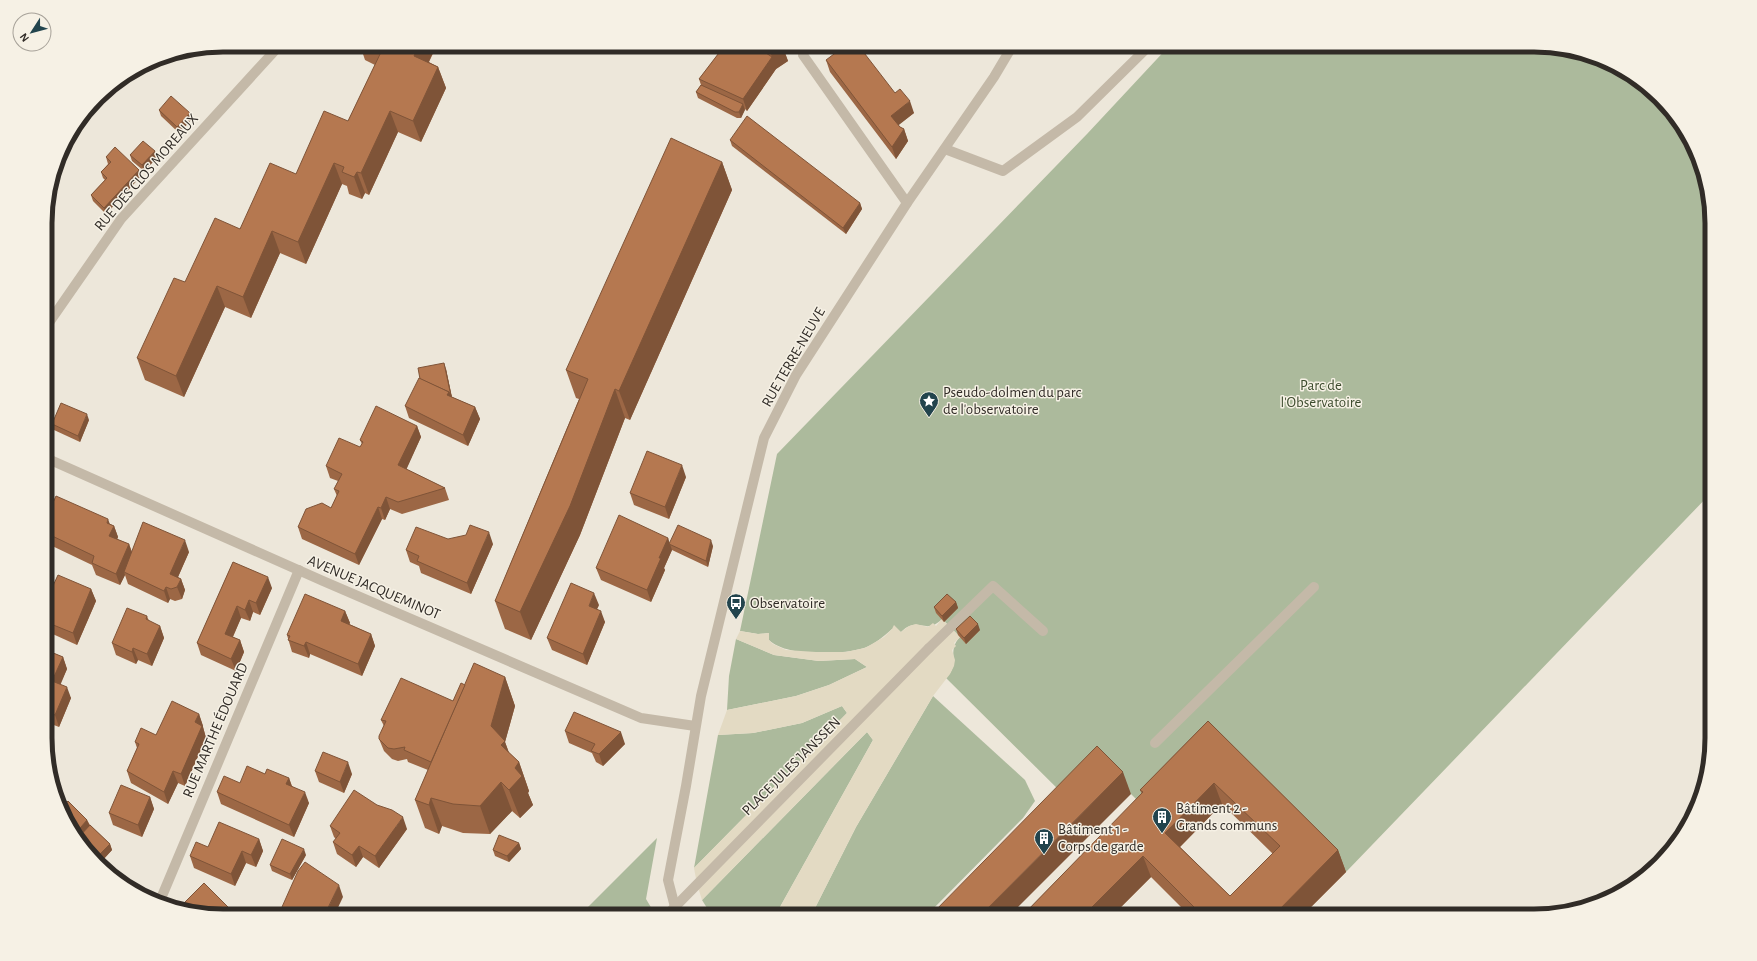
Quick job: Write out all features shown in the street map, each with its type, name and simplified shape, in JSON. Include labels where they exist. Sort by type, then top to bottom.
[{"type":"street","name":"RUE DES CLOS MOREAUX","points":[[52,318],[121,219],[274,52]]},
{"type":"street","name":"RUE TERRE-NEUVE","points":[[695,726],[764,438],[796,376],[907,203],[994,77],[1008,52]]},
{"type":"street","points":[[945,149],[1004,171],[1077,117],[1143,52]]},
{"type":"street","points":[[803,55],[907,203]]},
{"type":"street","name":"AVENUE JACQUEMINOT","points":[[52,461],[299,570],[641,718],[695,726]]},
{"type":"street","name":"RUE MARTHE ÉDOUARD","points":[[161,897],[299,570]]},
{"type":"street","name":"PLACE JULES JANSSEN","points":[[672,909],[993,586],[1043,631]]},
{"type":"street","points":[[1155,743],[1314,587]]},
{"type":"street","points":[[677,909],[668,880],[686,786],[695,726]]},
{"type":"green space","name":"Parc de l'Observatoire","points":[[1163,52],[1545,52],[1567,55],[1589,61],[1619,75],[1638,87],[1655,102],[1670,119],[1682,138],[1696,168],[1702,190],[1705,212],[1705,499],[1346,872],[1215,743],[1148,811],[1105,768],[1071,802],[946,678],[953,668],[954,647],[960,637],[942,619],[931,626],[913,625],[907,627],[901,632],[892,629],[868,647],[829,653],[801,652],[788,649],[777,646],[769,640],[769,633],[758,634],[740,631],[777,454],[1087,134]]},
{"type":"green space","points":[[736,639],[774,655],[819,661],[855,659],[867,667],[829,685],[796,696],[727,710],[729,676]]},
{"type":"green space","points":[[933,696],[1025,780],[1035,801],[1023,818],[933,909],[815,909],[856,827]]},
{"type":"green space","points":[[842,706],[847,713],[694,868],[718,735],[753,733],[802,723]]},
{"type":"green space","points":[[867,732],[873,740],[779,909],[708,909],[702,900]]},
{"type":"green space","points":[[657,838],[646,899],[652,909],[586,909]]},
{"type":"shaded area","points":[[942,619],[960,637],[954,643],[956,646],[952,650],[955,660],[954,666],[950,674],[933,696],[856,827],[815,909],[779,909],[873,740],[867,732],[702,900],[694,868],[847,713],[842,706],[802,723],[753,733],[718,735],[727,710],[796,696],[829,685],[867,667],[855,659],[819,661],[774,655],[736,639],[740,631],[758,634],[769,633],[769,640],[773,644],[786,650],[846,652],[865,648],[884,637],[894,625],[901,632],[909,626],[916,624],[928,627],[933,623],[936,626]]},
{"type":"building","points":[[381,52],[416,52],[414,56],[438,67],[413,121],[390,111],[361,173],[357,172],[354,177],[342,172],[344,167],[334,163],[298,242],[272,231],[243,297],[217,286],[176,376],[137,358],[174,278],[185,282],[215,218],[240,229],[270,163],[296,174],[324,111],[348,121]]},
{"type":"building","points":[[720,52],[764,52],[772,57],[743,99],[699,79]]},
{"type":"building","points":[[837,52],[863,52],[895,93],[900,89],[910,101],[891,116],[900,127],[904,129],[892,147],[826,60]]},
{"type":"building","points":[[701,85],[743,104],[739,112],[735,112],[696,92]]},
{"type":"building","points":[[171,96],[190,113],[177,127],[159,110]]},
{"type":"building","points":[[747,116],[860,203],[843,228],[730,140]]},
{"type":"building","points":[[671,138],[722,162],[619,391],[615,389],[570,506],[520,612],[495,601],[588,379],[566,370]]},
{"type":"building","points":[[143,141],[155,151],[142,165],[130,155]]},
{"type":"building","points":[[115,147],[139,170],[104,208],[91,195],[107,178],[101,172],[111,162],[106,157]]},
{"type":"building","points":[[444,363],[451,396],[449,392],[420,379],[418,368]]},
{"type":"building","points":[[419,378],[449,392],[447,395],[475,407],[463,435],[405,406]]},
{"type":"building","points":[[61,403],[87,414],[78,436],[52,424]]},
{"type":"building","points":[[376,406],[417,426],[398,465],[445,488],[398,502],[386,497],[381,508],[378,507],[355,554],[298,527],[306,509],[322,503],[331,508],[339,491],[334,489],[342,474],[326,466],[339,438],[360,447],[363,442],[360,440]]},
{"type":"building","points":[[647,451],[682,465],[665,507],[630,493]]},
{"type":"building","points":[[56,496],[108,519],[107,523],[114,526],[109,536],[129,544],[116,574],[92,563],[94,556],[52,536],[52,505]]},
{"type":"building","points":[[619,515],[668,538],[647,590],[596,568]]},
{"type":"building","points":[[143,522],[185,540],[170,574],[181,579],[177,587],[171,589],[166,587],[164,591],[124,572]]},
{"type":"building","points":[[470,525],[489,532],[467,583],[417,561],[419,556],[406,550],[416,527],[448,539],[466,535]]},
{"type":"building","points":[[678,525],[711,540],[706,561],[669,544]]},
{"type":"building","points":[[233,562],[268,577],[256,603],[249,600],[245,610],[237,606],[225,634],[240,640],[231,659],[197,643]]},
{"type":"building","points":[[58,575],[91,589],[73,633],[52,624],[52,588]]},
{"type":"building","points":[[571,583],[594,593],[589,606],[601,611],[583,654],[547,638]]},
{"type":"building","points":[[305,594],[345,611],[341,621],[371,634],[358,664],[306,642],[304,646],[288,640],[290,636],[287,635]]},
{"type":"building","points":[[947,594],[956,602],[942,616],[934,607]]},
{"type":"building","points":[[127,608],[147,616],[146,619],[160,626],[147,654],[133,648],[132,652],[112,643]]},
{"type":"building","points":[[970,616],[978,624],[964,638],[956,629]]},
{"type":"building","points":[[52,652],[63,657],[52,681]]},
{"type":"building","points":[[474,663],[505,677],[491,726],[505,741],[501,745],[519,762],[515,768],[522,776],[509,790],[501,782],[480,806],[453,804],[431,798],[429,805],[415,800]]},
{"type":"building","points":[[401,678],[453,701],[461,683],[465,685],[431,762],[404,750],[405,747],[394,749],[388,748],[379,739],[386,721],[381,720]]},
{"type":"building","points":[[52,681],[67,687],[55,715],[52,714]]},
{"type":"building","points":[[172,701],[199,714],[195,722],[202,726],[181,774],[173,771],[164,792],[127,771],[139,744],[135,742],[141,728],[156,735]]},
{"type":"building","points":[[574,712],[621,732],[599,754],[591,751],[595,744],[565,731]]},
{"type":"building","points":[[1208,721],[1338,850],[1280,909],[1196,909],[1143,856],[1090,909],[1029,909],[1143,792],[1140,790]],"holes":[[[1214,783],[1280,846],[1230,896],[1165,833]]]},
{"type":"building","points":[[1097,746],[1123,772],[987,909],[937,909]]},
{"type":"building","points":[[323,752],[348,762],[340,782],[315,771]]},
{"type":"building","points":[[247,766],[265,774],[267,769],[289,778],[286,784],[305,792],[289,825],[217,792],[224,776],[240,783]]},
{"type":"building","points":[[121,785],[150,797],[138,825],[109,813]]},
{"type":"building","points":[[354,790],[377,805],[392,810],[403,817],[375,856],[359,846],[352,855],[333,842],[340,833],[330,826]]},
{"type":"building","points":[[68,801],[87,820],[79,829],[75,823],[65,804]]},
{"type":"building","points":[[219,822],[259,839],[251,855],[242,851],[231,874],[190,856],[196,842],[208,847]]},
{"type":"building","points":[[90,825],[110,844],[99,855],[82,834]]},
{"type":"building","points":[[499,835],[519,843],[507,856],[493,850]]},
{"type":"building","points":[[282,839],[304,849],[290,874],[270,865]]},
{"type":"building","points":[[305,862],[339,885],[327,909],[281,909],[298,871]]},
{"type":"building","points":[[204,883],[230,909],[201,908],[183,904]]},
{"type":"place","name":"Pseudo-dolmen du parc de l'observatoire","points":[[929,418]]},
{"type":"place","name":"Observatoire","points":[[736,620]]},
{"type":"place","name":"Bâtiment 2 - Grands communs","points":[[1162,834]]},
{"type":"place","name":"Bâtiment 1 - Corps de garde","points":[[1044,855]]}]
